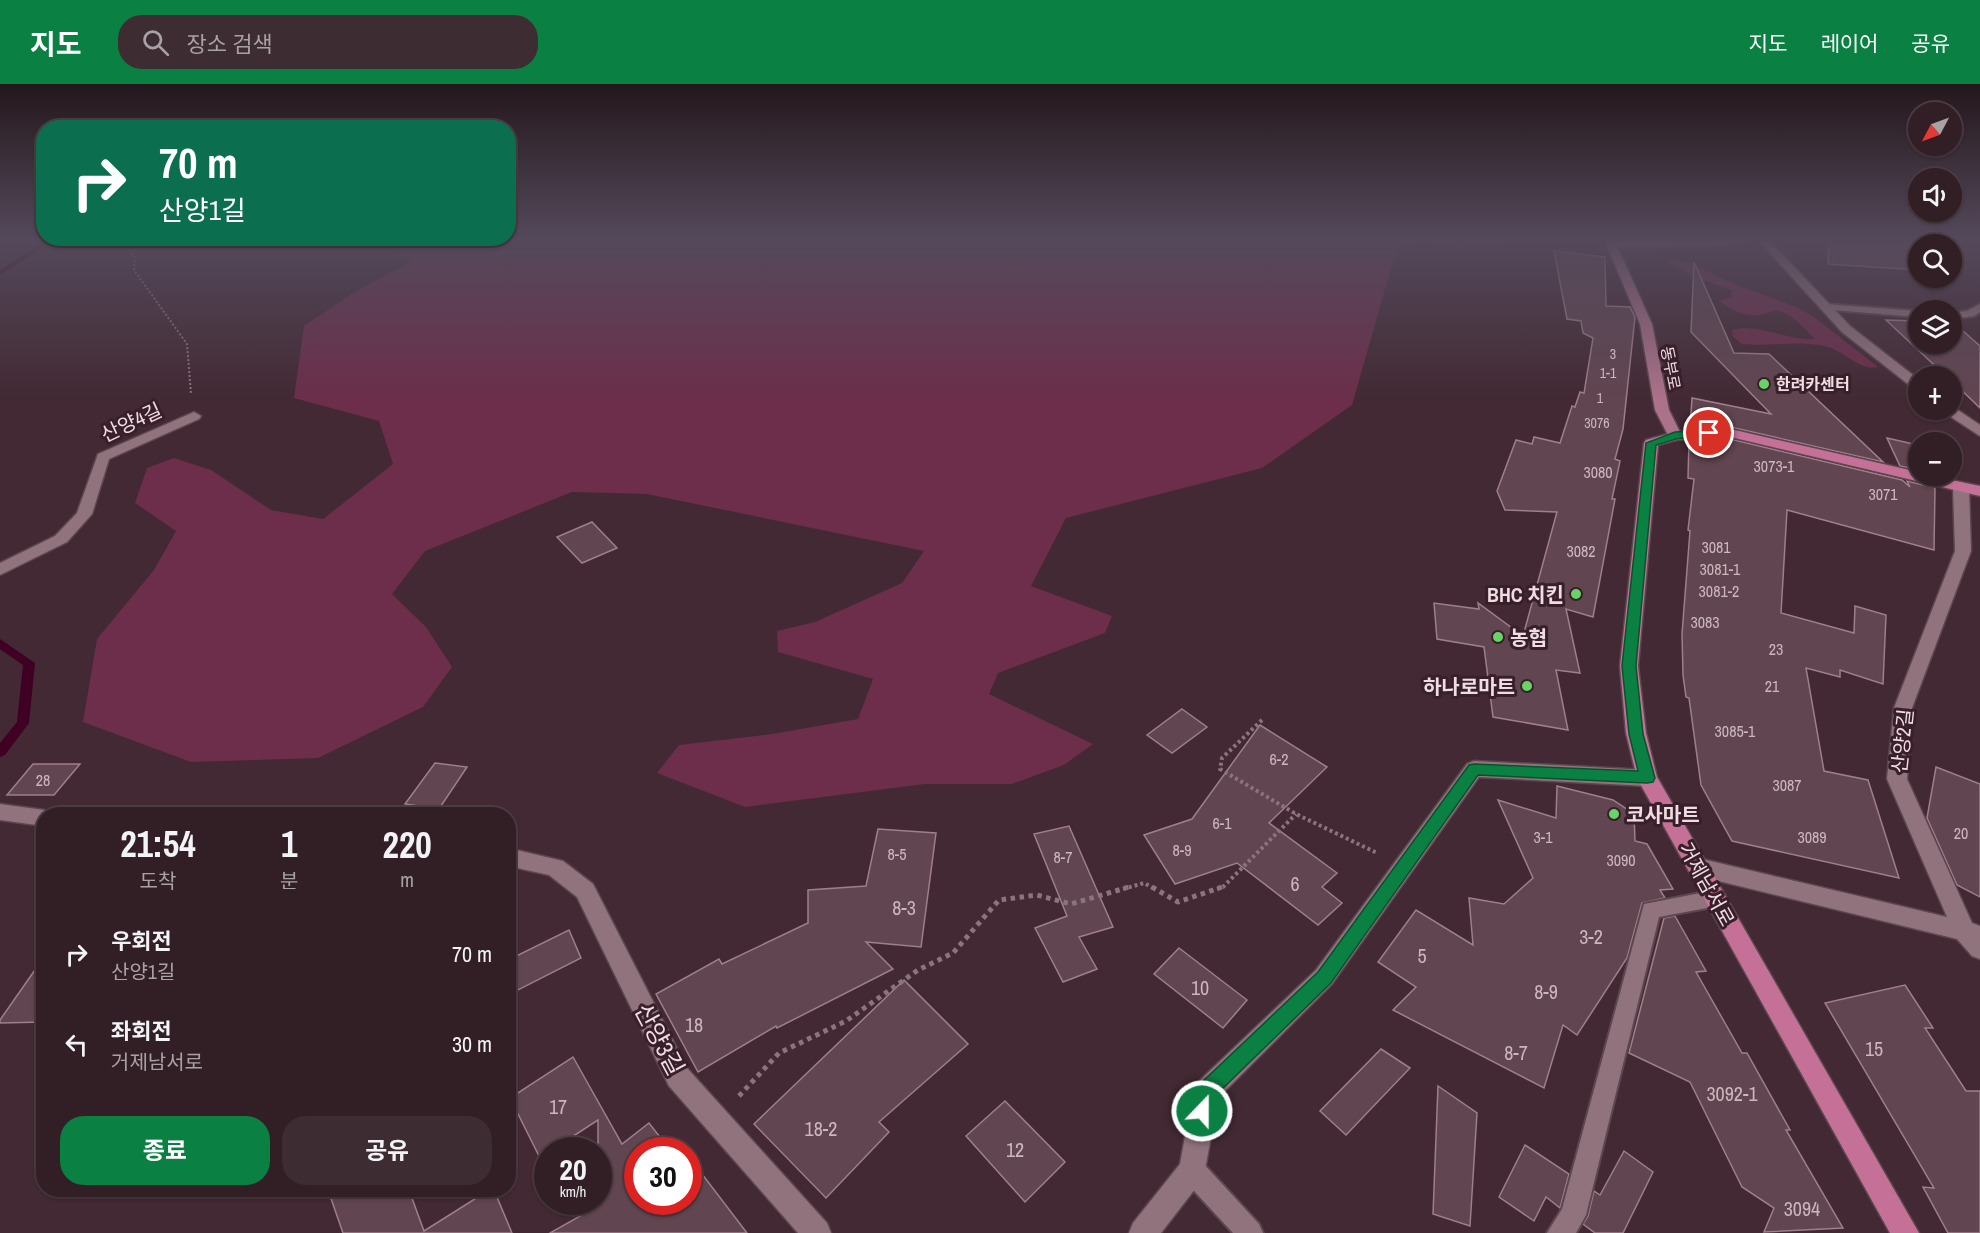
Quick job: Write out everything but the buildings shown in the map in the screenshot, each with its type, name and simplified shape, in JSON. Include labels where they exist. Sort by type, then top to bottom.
[{"type":"main road","name":"거제남서로","points":[[1905,1233],[1647,778],[1636,734],[1629,666],[1651,443],[1675,436],[1726,432],[1971,489]]},
{"type":"street","name":"동부로","points":[[1632,293],[1646,324],[1662,410],[1675,436]]},
{"type":"street","points":[[1812,293],[1846,330],[1908,377]]},
{"type":"street","name":"산양4길","points":[[0,570],[61,539],[84,514],[103,457],[194,416]]},
{"type":"street","points":[[1962,419],[1980,432]]},
{"type":"street","name":"산양2길","points":[[1971,489],[1963,551],[1903,708],[1897,779],[1980,949]]},
{"type":"street","points":[[1143,1233],[1192,1170],[1206,1092],[1324,977],[1474,770],[1647,778]]},
{"type":"street","points":[[0,812],[36,818]]},
{"type":"street","name":"산양3길","points":[[516,859],[555,867],[585,891],[678,1077],[817,1233]]},
{"type":"street","points":[[1698,867],[1973,933]]},
{"type":"lane","points":[[1825,307],[1908,313]]},
{"type":"lane","points":[[1962,315],[1970,314],[1980,307]]},
{"type":"lane","points":[[1560,1233],[1572,1215],[1652,910],[1716,899]]},
{"type":"lane","points":[[1192,1170],[1250,1233]]},
{"type":"path","points":[[150,293],[187,344],[194,416]]},
{"type":"path","points":[[1262,720],[1222,758],[1221,769],[1296,814],[1405,866]]},
{"type":"path","points":[[717,1121],[779,1053],[846,1021],[918,970],[953,953],[999,900],[1037,895],[1071,904],[1144,883],[1178,902],[1223,887],[1296,814]]},
{"type":"shaded area","points":[[353,293],[1384,293],[1352,405],[1262,468],[1066,518],[1031,586],[1112,616],[1105,633],[998,673],[989,694],[1093,744],[1064,765],[1012,784],[925,784],[745,807],[657,773],[679,745],[772,734],[858,719],[873,679],[778,652],[777,631],[815,622],[902,583],[924,551],[647,494],[572,492],[425,551],[392,594],[426,627],[452,667],[423,707],[318,758],[191,762],[83,722],[97,639],[154,570],[176,531],[135,503],[147,468],[174,458],[211,470],[271,510],[323,519],[393,464],[379,421],[294,398],[304,326]]},
{"type":"shaded area","points":[[1732,293],[1757,293],[1796,307],[1814,317],[1878,367],[1866,367],[1821,345],[1742,344],[1733,337],[1732,330],[1742,328],[1763,330],[1815,339],[1795,320],[1782,312],[1743,314],[1720,301],[1731,297]]},
{"type":"waterway","points":[[0,643],[29,663],[23,723],[0,752]]},
{"type":"place","name":"한려카센터","points":[[1764,384]]},
{"type":"place","name":"BHC 치킨","points":[[1576,594]]},
{"type":"place","name":"농협","points":[[1498,637]]},
{"type":"place","name":"하나로마트","points":[[1527,686]]},
{"type":"place","name":"코사마트","points":[[1614,814]]},
{"type":"route","points":[[1202,1111],[1206,1092],[1324,977],[1474,770],[1647,778],[1636,734],[1629,666],[1651,443],[1675,436],[1709,433]]}]
